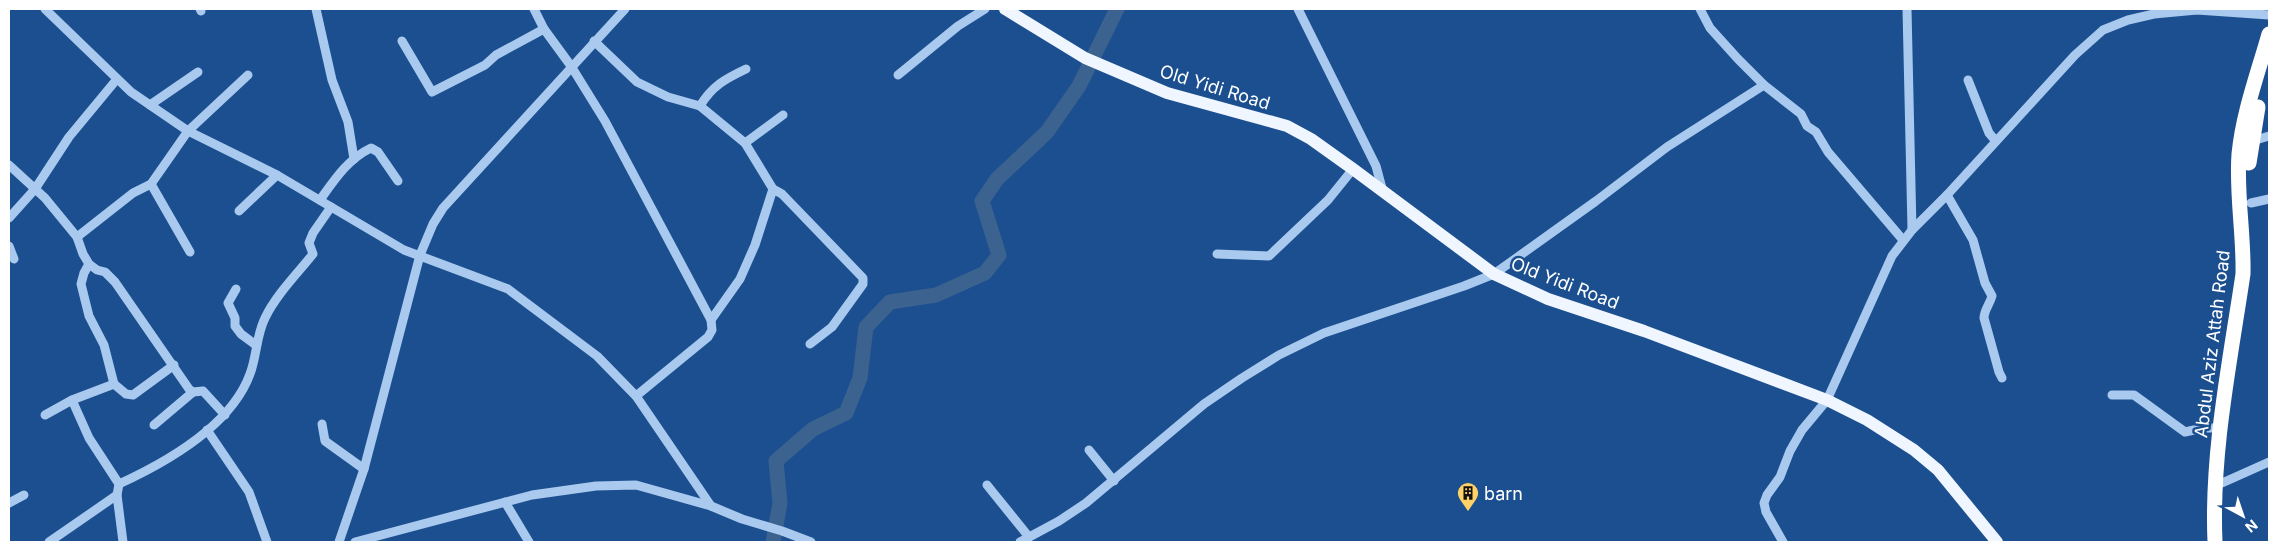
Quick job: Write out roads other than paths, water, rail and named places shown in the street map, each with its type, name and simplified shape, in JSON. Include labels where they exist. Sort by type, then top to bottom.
[{"type":"highway","name":"Abdul Aziz Attah Road","points":[[2223,542],[2222,483],[2251,285],[2254,238],[2239,172],[2241,142],[2269,34]]},
{"type":"highway","name":"Abdul Aziz Attah Road","points":[[2215,542],[2213,499],[2243,274],[2252,139],[2257,110],[2269,64]]},
{"type":"main road","name":"Old Yidi Road","points":[[1005,9],[1097,64],[1166,93],[1287,126],[1311,139],[1494,274],[1548,299],[1644,331],[1827,400],[1867,420],[1914,450],[1938,470],[1998,542]]},
{"type":"street","points":[[45,9],[131,92],[188,131],[277,175],[404,250],[508,289],[598,356],[636,396],[711,506]]},
{"type":"street","points":[[316,9],[332,80],[348,122],[354,159]]},
{"type":"street","points":[[534,9],[544,29],[571,66],[605,121],[711,320],[712,330],[708,337],[636,396]]},
{"type":"street","points":[[340,542],[364,469],[420,255],[433,224],[443,208],[625,9]]},
{"type":"street","points":[[898,74],[958,26],[985,9]]},
{"type":"street","points":[[1298,9],[1376,166],[1383,192]]},
{"type":"street","points":[[1700,9],[1710,28],[1764,84],[1801,114],[1807,126],[1816,132],[1828,152],[1903,240]]},
{"type":"street","points":[[1907,9],[1912,230]]},
{"type":"street","points":[[1783,542],[1764,503],[1767,495],[1780,477],[1790,451],[1802,430],[1827,400],[1892,256],[1912,230],[1947,195],[1995,140],[2087,42],[2103,30],[2128,20],[2154,14],[2189,11],[2269,15]]},
{"type":"street","points":[[402,41],[432,92],[485,65],[496,55],[544,29]]},
{"type":"street","points":[[594,41],[638,82],[668,97],[700,106],[745,143],[773,189],[782,194],[863,278],[863,284],[832,327],[810,344]]},
{"type":"street","points":[[700,106],[714,87],[722,80],[746,69]]},
{"type":"street","points":[[150,105],[198,72]]},
{"type":"street","points":[[77,237],[122,202],[151,184],[188,131],[248,75]]},
{"type":"street","points":[[9,218],[35,189],[69,137],[117,79]]},
{"type":"street","points":[[1968,80],[1989,133],[1995,140]]},
{"type":"street","points":[[1020,542],[1060,521],[1086,503],[1204,404],[1279,355],[1324,333],[1464,286],[1494,274],[1596,201],[1667,147],[1764,84]]},
{"type":"street","points":[[745,143],[783,116]]},
{"type":"street","points":[[2252,139],[2259,140],[2269,136]]},
{"type":"street","points":[[320,200],[340,171],[371,148],[378,152],[398,181]]},
{"type":"street","points":[[9,165],[46,198],[77,237],[89,264],[97,270],[105,272],[115,282],[137,317],[193,392]]},
{"type":"street","points":[[1218,254],[1270,256],[1328,200],[1353,169]]},
{"type":"street","points":[[239,211],[277,175]]},
{"type":"street","points":[[151,184],[190,252]]},
{"type":"street","points":[[711,320],[740,279],[755,245],[773,189]]},
{"type":"street","points":[[1947,195],[1973,240],[1985,283],[1992,296],[1989,306],[1985,310],[1984,318],[2002,378]]},
{"type":"street","points":[[2248,212],[2269,199]]},
{"type":"street","points":[[119,484],[165,462],[225,415],[249,377],[256,360],[256,344],[265,318],[313,254],[309,243],[313,233],[331,207]]},
{"type":"street","points":[[9,246],[14,259]]},
{"type":"street","points":[[89,264],[81,284],[89,316],[104,346],[114,384],[126,394],[132,395],[174,365]]},
{"type":"street","points":[[236,289],[228,303],[235,318],[235,326],[241,334],[256,344]]},
{"type":"street","points":[[45,415],[72,400],[114,384]]},
{"type":"street","points":[[154,425],[193,392],[203,392],[225,415]]},
{"type":"street","points":[[2112,395],[2134,395],[2185,432],[2203,428],[2221,428]]},
{"type":"street","points":[[72,400],[90,438],[119,484],[117,495],[123,542]]},
{"type":"street","points":[[322,424],[325,441],[364,469]]},
{"type":"street","points":[[207,430],[249,492],[267,542]]},
{"type":"street","points":[[1089,450],[1114,481]]},
{"type":"street","points":[[2222,483],[2269,462]]},
{"type":"street","points":[[987,484],[1029,537]]},
{"type":"street","points":[[360,542],[532,495],[596,486],[636,485],[711,506],[811,542]]},
{"type":"street","points":[[9,503],[24,495]]},
{"type":"street","points":[[49,542],[117,495]]},
{"type":"street","points":[[505,502],[529,542]]},
{"type":"waterway","points":[[773,542],[780,503],[776,461],[813,429],[846,413],[860,378],[866,327],[890,302],[936,295],[985,273],[999,255],[982,201],[997,179],[1047,132],[1079,86],[1117,9]]},
{"type":"place","name":"barn","points":[[1468,512]]}]
